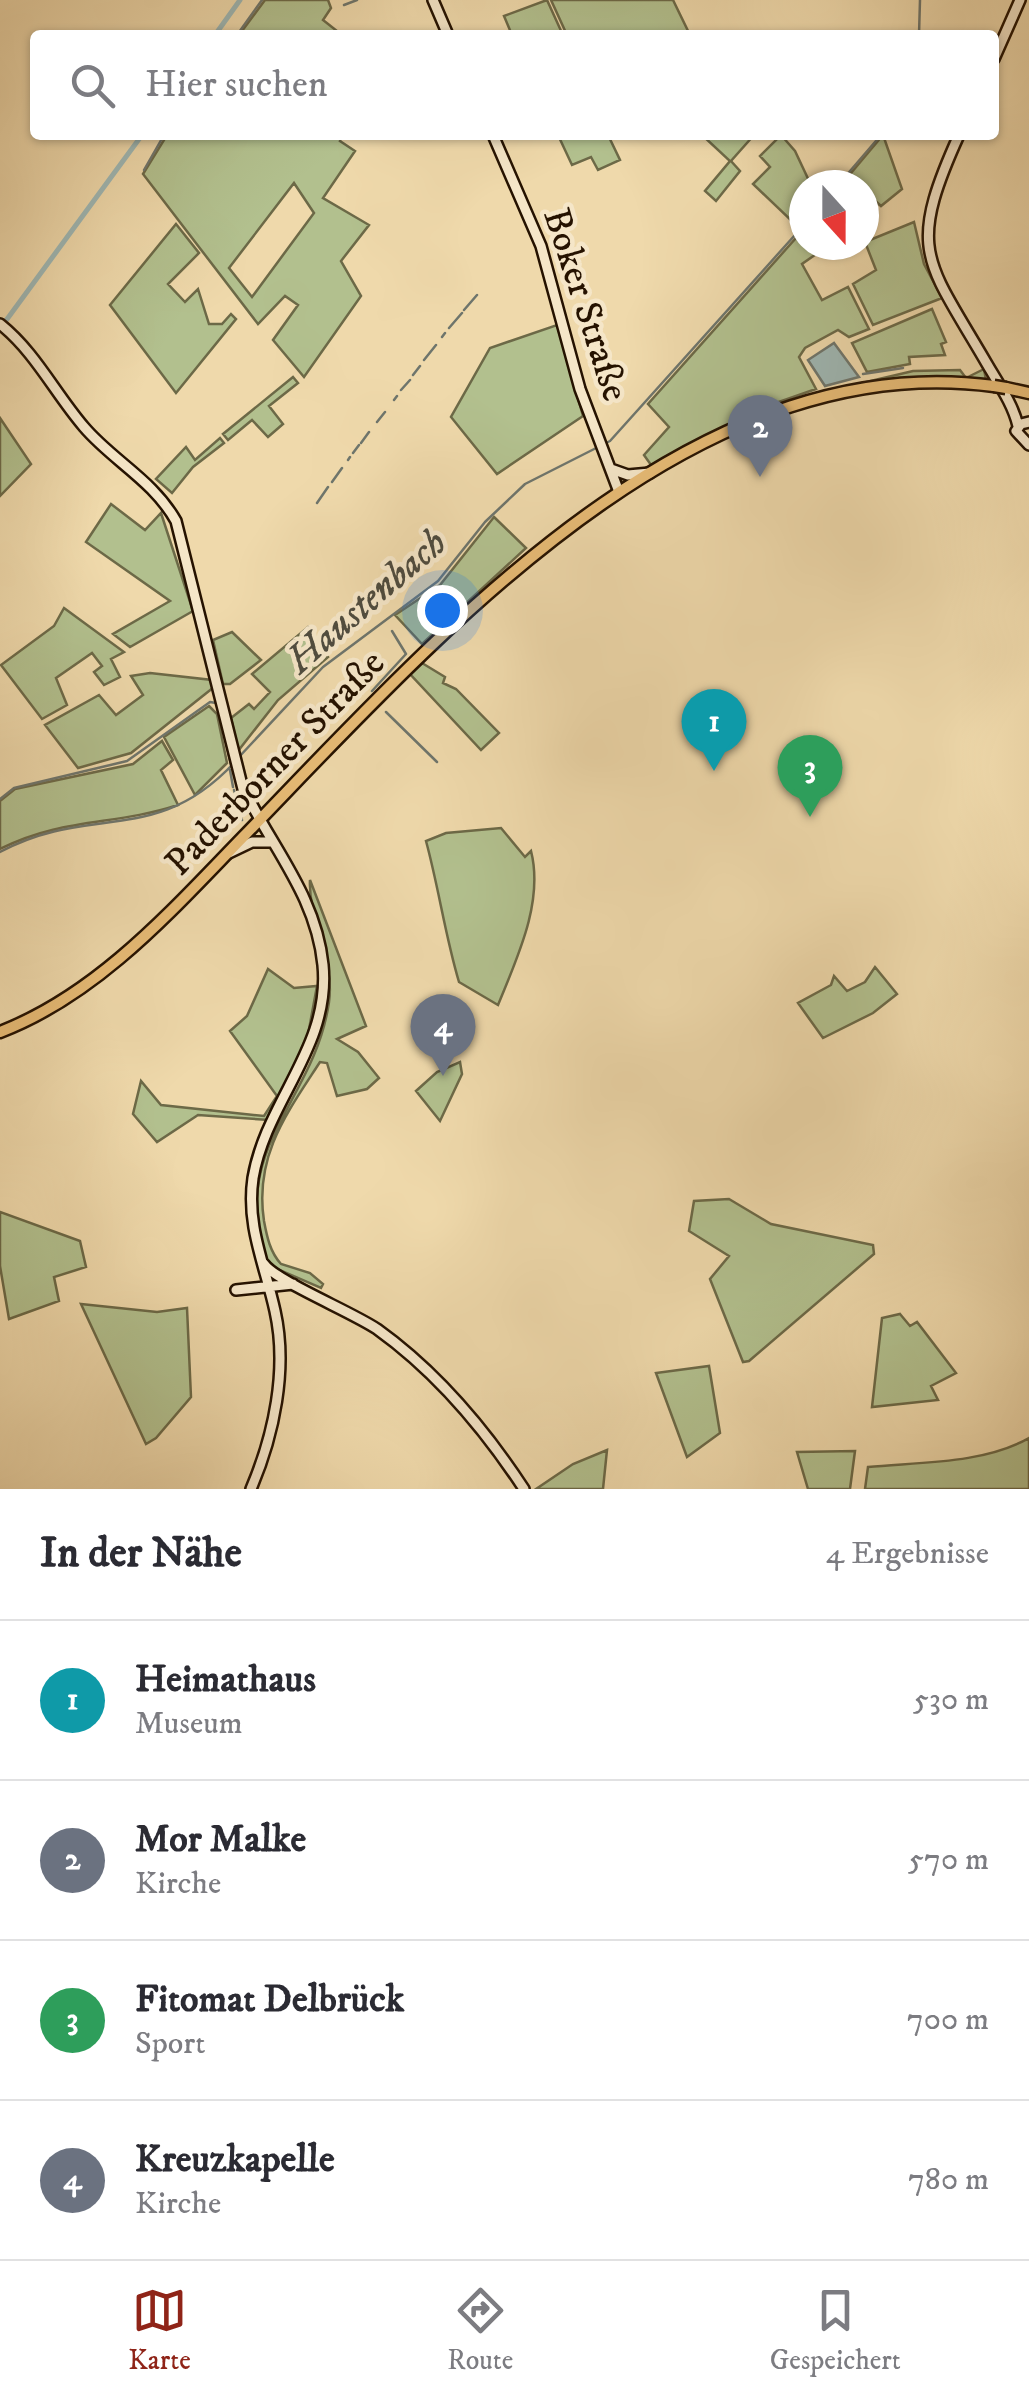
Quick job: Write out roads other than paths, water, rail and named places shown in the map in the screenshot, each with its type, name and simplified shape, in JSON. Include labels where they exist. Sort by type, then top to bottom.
[{"type":"main road","points":[[433,0],[446,30]]},
{"type":"main road","points":[[999,47],[1020,0]]},
{"type":"main road","name":"Boker Straße","points":[[495,140],[542,246],[580,389],[619,492]]},
{"type":"main road","points":[[957,140],[929,206],[928,251],[940,284],[1024,424],[1017,436],[1028,443]]},
{"type":"main road","points":[[2,326],[35,358],[85,428],[153,488],[176,521],[243,787],[259,820],[282,853],[312,916],[324,983],[313,1042],[258,1159],[251,1215],[260,1272],[248,1285],[236,1290],[287,1283]]},
{"type":"main road","name":"Paderborner Straße","points":[[0,1032],[51,1008],[103,971],[223,857],[462,616],[550,541],[619,492],[741,428],[836,396],[920,383],[1000,387],[1029,393]]},
{"type":"main road","points":[[611,469],[628,475],[650,473]]},
{"type":"main road","points":[[259,820],[272,842]]},
{"type":"main road","points":[[223,857],[252,842],[272,842]]},
{"type":"main road","points":[[259,1257],[287,1283],[342,1306],[417,1362],[484,1432],[524,1489]]},
{"type":"main road","points":[[259,1257],[278,1327]]},
{"type":"main road","points":[[251,1489],[276,1401],[277,1299],[287,1283]]},
{"type":"water","points":[[834,343],[859,377],[825,386],[808,360]]},
{"type":"waterway","points":[[219,30],[240,0]]},
{"type":"waterway","points":[[241,30],[262,0]]},
{"type":"waterway","points":[[344,5],[357,0]]},
{"type":"waterway","name":"Haustenbach","points":[[919,30],[920,0]]},
{"type":"waterway","points":[[2,326],[138,140]]},
{"type":"waterway","points":[[144,170],[161,140]]},
{"type":"waterway","name":"Haustenbach","points":[[851,170],[877,140]]},
{"type":"waterway","name":"Haustenbach","points":[[239,757],[323,667],[438,581],[485,522],[525,484],[610,441],[789,242]]},
{"type":"waterway","points":[[464,310],[477,295]]},
{"type":"waterway","points":[[449,328],[462,313]]},
{"type":"waterway","points":[[442,337],[445,333]]},
{"type":"waterway","points":[[424,360],[436,345]]},
{"type":"waterway","points":[[413,375],[420,366]]},
{"type":"waterway","points":[[863,374],[903,368]]},
{"type":"waterway","points":[[401,390],[410,380]]},
{"type":"waterway","points":[[394,400],[397,396]]},
{"type":"waterway","points":[[377,422],[385,412]]},
{"type":"waterway","points":[[361,443],[369,432]]},
{"type":"waterway","points":[[353,453],[359,445]]},
{"type":"waterway","points":[[332,482],[342,468]]},
{"type":"waterway","points":[[317,503],[328,487]]},
{"type":"waterway","points":[[372,691],[406,654],[392,631]]},
{"type":"waterway","points":[[0,799],[14,788],[127,761],[210,702],[216,703]]},
{"type":"waterway","points":[[219,710],[231,765]]},
{"type":"waterway","points":[[386,712],[437,762]]},
{"type":"waterway","name":"Haustenbach","points":[[0,852],[64,829],[122,821],[177,805],[205,789],[234,763]]},
{"type":"waterway","points":[[230,770],[233,787]]},
{"type":"waterway","points":[[234,790],[242,820]]},
{"type":"place","name":"Mor Malke","points":[[760,477]]},
{"type":"place","name":"Heimathaus","points":[[714,771]]},
{"type":"place","name":"Fitomat Delbrück","points":[[810,817]]},
{"type":"place","name":"Kreuzkapelle","points":[[443,1076]]}]
